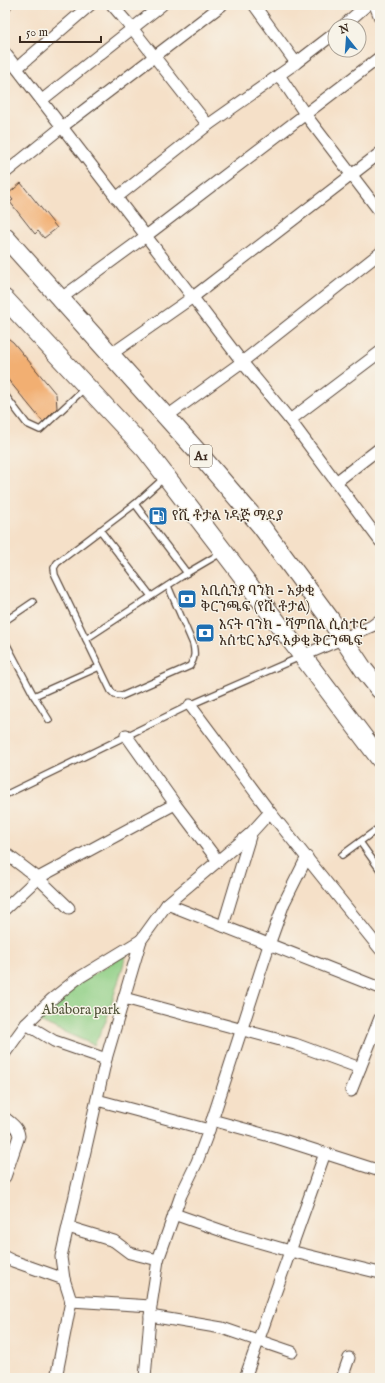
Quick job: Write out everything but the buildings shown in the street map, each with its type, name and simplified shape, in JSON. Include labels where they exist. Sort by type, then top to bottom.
[{"type":"main road","name":"A1","points":[[5,237],[261,526],[344,638],[364,670],[380,690]]},
{"type":"main road","points":[[5,299],[145,449],[269,610],[380,759]]},
{"type":"street","points":[[17,68],[90,5]]},
{"type":"street","points":[[112,5],[132,28],[153,57],[208,125]]},
{"type":"street","points":[[42,100],[162,5]]},
{"type":"street","points":[[5,173],[62,127],[222,5]]},
{"type":"street","points":[[254,5],[296,63]]},
{"type":"street","points":[[352,18],[367,5]]},
{"type":"street","points":[[375,5],[380,18]]},
{"type":"street","points":[[116,198],[208,125],[296,63],[327,38]]},
{"type":"street","points":[[5,53],[194,297],[242,362],[290,420],[380,541]]},
{"type":"street","points":[[60,299],[146,236],[380,57]]},
{"type":"street","points":[[279,75],[305,114],[380,212]]},
{"type":"street","points":[[110,355],[194,297],[380,153]]},
{"type":"street","points":[[166,417],[242,362],[380,253]]},
{"type":"street","points":[[290,420],[380,352]]},
{"type":"street","points":[[336,482],[380,448]]},
{"type":"street","points":[[302,656],[372,626],[380,620]]},
{"type":"street","points":[[190,705],[270,812],[380,949]]},
{"type":"street","points":[[126,735],[175,804],[218,860]]},
{"type":"street","points":[[5,909],[38,878],[175,804]]},
{"type":"street","points":[[56,1378],[71,1301],[64,1279],[62,1257],[81,1165],[106,1059],[141,940],[167,904],[251,833],[270,812]]},
{"type":"street","points":[[223,926],[251,833]]},
{"type":"street","points":[[5,853],[38,878],[69,908]]},
{"type":"street","points":[[145,1378],[150,1311],[158,1260],[181,1195],[197,1162],[211,1125],[284,903],[307,857]]},
{"type":"street","points":[[167,904],[380,988]]},
{"type":"street","points":[[5,1053],[26,1024],[77,978],[141,940]]},
{"type":"street","points":[[124,998],[295,1044],[360,1068]]},
{"type":"street","points":[[351,1091],[360,1068],[377,1038],[380,1018]]},
{"type":"street","points":[[26,1024],[54,1041],[106,1059]]},
{"type":"street","points":[[97,1100],[277,1138],[380,1171]]},
{"type":"street","points":[[5,1118],[16,1127],[19,1131],[19,1136],[5,1177]]},
{"type":"street","points":[[244,1378],[325,1153]]},
{"type":"street","points":[[174,1214],[234,1235],[290,1251],[380,1273]]},
{"type":"street","points":[[68,1227],[114,1242],[130,1253],[158,1260]]},
{"type":"street","points":[[5,1256],[13,1261],[64,1279]]},
{"type":"street","points":[[71,1301],[150,1311],[214,1326],[292,1352]]},
{"type":"street","points":[[342,1378],[349,1358]]},
{"type":"lane","points":[[5,395],[27,424],[40,430],[86,387]]},
{"type":"lane","points":[[166,476],[135,504],[57,563],[54,568],[55,575],[99,667],[111,691],[115,695],[122,696],[190,666],[194,660],[193,644],[168,586]]},
{"type":"lane","points":[[135,504],[187,573]]},
{"type":"lane","points":[[100,530],[151,596]]},
{"type":"lane","points":[[86,639],[187,573],[224,551]]},
{"type":"lane","points":[[5,621],[33,602]]},
{"type":"lane","points":[[5,641],[34,696],[49,720]]},
{"type":"lane","points":[[5,795],[190,705],[302,656]]},
{"type":"lane","points":[[34,696],[99,667]]},
{"type":"lane","points":[[342,855],[380,827]]},
{"type":"lane","points":[[360,842],[380,870]]},
{"type":"green space","name":"Ababora park","points":[[127,953],[106,1021],[94,1045],[32,1018],[48,1003]]},
{"type":"place","name":"የሺ ቶታል ነዳጅ ማደያ","points":[[158,516]]},
{"type":"place","name":"አቢሲንያ ባንክ - አቃቂ ቅርንጫፍ (የሺ ቶታል)","points":[[187,599]]},
{"type":"place","name":"እናት ባንክ - ሻምበል ሲስተር አስቴር አያና አቃቂ ቅርንጫፍ","points":[[205,633]]}]
